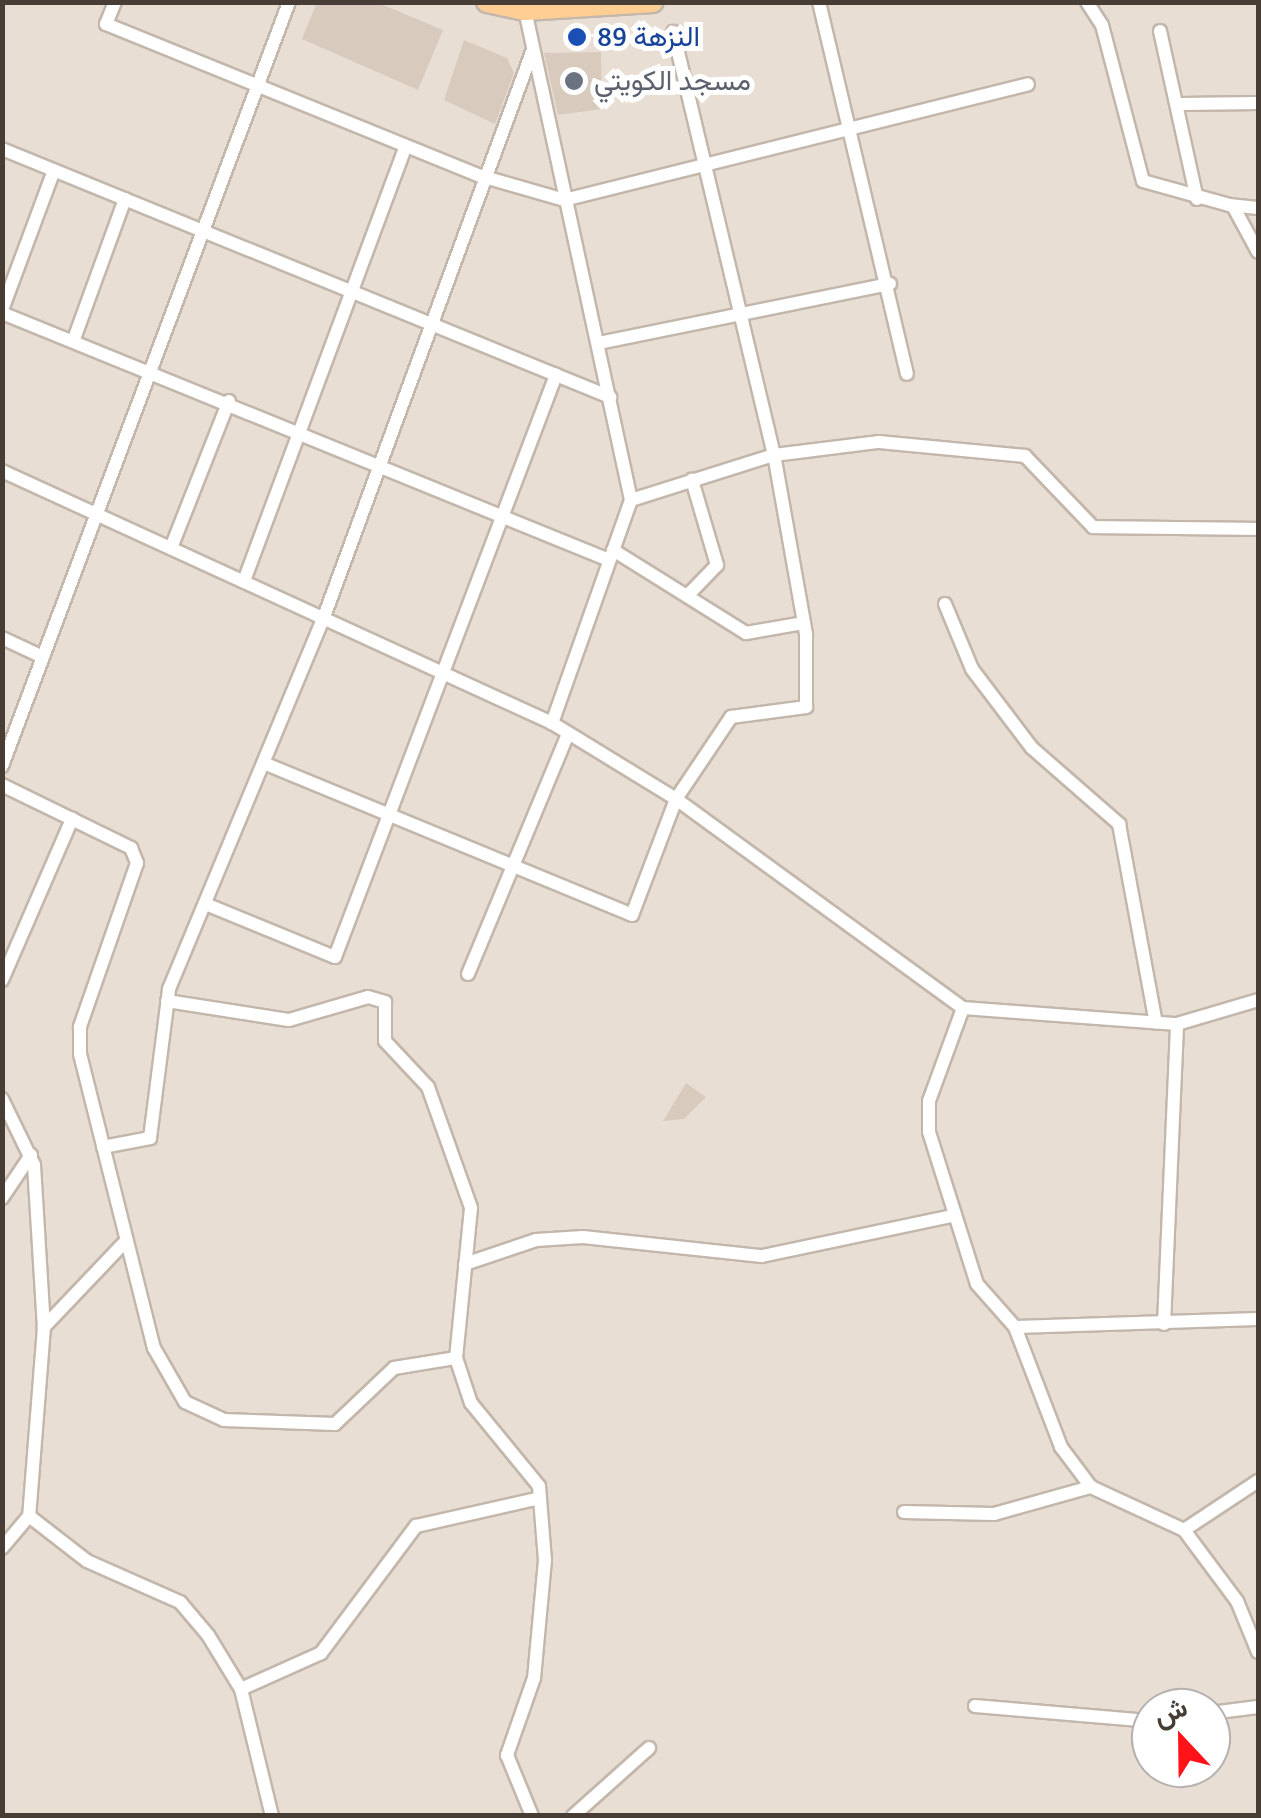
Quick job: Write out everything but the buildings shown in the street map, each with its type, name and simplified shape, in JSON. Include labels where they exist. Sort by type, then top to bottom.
[{"type":"main road","points":[[487,2],[524,10],[652,2]]},
{"type":"street","points":[[115,2],[106,24],[481,176],[564,200],[852,124],[1028,84]]},
{"type":"street","points":[[2,766],[8,732],[44,657],[289,2]]},
{"type":"street","points":[[819,2],[890,284],[907,374]]},
{"type":"street","points":[[1087,2],[1102,25],[1142,181],[1198,199],[1258,208]]},
{"type":"street","points":[[524,10],[631,500],[552,723]]},
{"type":"street","points":[[1160,30],[1182,104],[1198,199]]},
{"type":"street","points":[[266,764],[632,915],[676,799],[731,717],[806,707],[804,623],[774,455],[673,32]]},
{"type":"street","points":[[102,1147],[150,1138],[167,1001],[324,617],[374,462],[532,52]]},
{"type":"street","points":[[1182,104],[1258,103]]},
{"type":"street","points":[[244,581],[406,146]]},
{"type":"street","points":[[2,149],[610,397]]},
{"type":"street","points":[[54,170],[2,311],[152,368],[504,516],[611,555],[746,633],[804,623]]},
{"type":"street","points":[[74,339],[126,200]]},
{"type":"street","points":[[1229,205],[1258,252]]},
{"type":"street","points":[[599,344],[890,284]]},
{"type":"street","points":[[208,905],[335,957],[556,375]]},
{"type":"street","points":[[170,548],[230,401]]},
{"type":"street","points":[[631,500],[774,455],[879,442],[1025,456],[1094,527],[1258,528]]},
{"type":"street","points":[[2,471],[446,671],[552,723],[676,799],[963,1008],[1176,1024],[1258,1000]]},
{"type":"street","points":[[687,596],[717,565],[692,480]]},
{"type":"street","points":[[944,604],[972,670],[1032,748],[1119,824],[1156,1023]]},
{"type":"street","points":[[2,638],[44,657]]},
{"type":"street","points":[[468,974],[568,734]]},
{"type":"street","points":[[2,785],[131,848],[137,863],[80,1028],[123,1244],[154,1348],[203,1415],[335,1424],[394,1368],[456,1358]]},
{"type":"street","points":[[2,980],[72,820]]},
{"type":"street","points":[[167,1001],[289,1020],[368,997],[384,1002],[385,1041],[428,1088],[472,1208],[456,1358],[471,1404],[534,1474],[540,1498],[534,1678],[507,1755],[532,1816]]},
{"type":"street","points":[[963,1008],[930,1101],[952,1216],[978,1284],[1016,1327],[1061,1448],[1091,1487],[1184,1530],[1237,1601],[1258,1652]]},
{"type":"street","points":[[1164,1324],[1176,1024]]},
{"type":"street","points":[[2,1099],[31,1155],[44,1327],[30,1516],[2,1548]]},
{"type":"street","points":[[2,1198],[31,1155]]},
{"type":"street","points":[[464,1264],[583,1237],[762,1256],[952,1216]]},
{"type":"street","points":[[44,1327],[123,1244]]},
{"type":"street","points":[[1016,1327],[1258,1319]]},
{"type":"street","points":[[1184,1530],[1258,1481]]},
{"type":"street","points":[[904,1512],[994,1514],[1091,1487]]},
{"type":"street","points":[[241,1689],[321,1653],[416,1526],[540,1498]]},
{"type":"street","points":[[30,1516],[87,1561],[180,1602],[241,1689],[272,1816]]},
{"type":"street","points":[[975,1706],[1131,1719]]},
{"type":"street","points":[[1231,1711],[1258,1707]]},
{"type":"street","points":[[573,1816],[650,1748]]},
{"type":"shaded area","points":[[3,3],[1258,3],[1258,1815],[3,1816]]},
{"type":"place","name":"النزهة 89","points":[[577,37]]},
{"type":"place","name":"مسجد الكويتي","points":[[574,81]]}]
